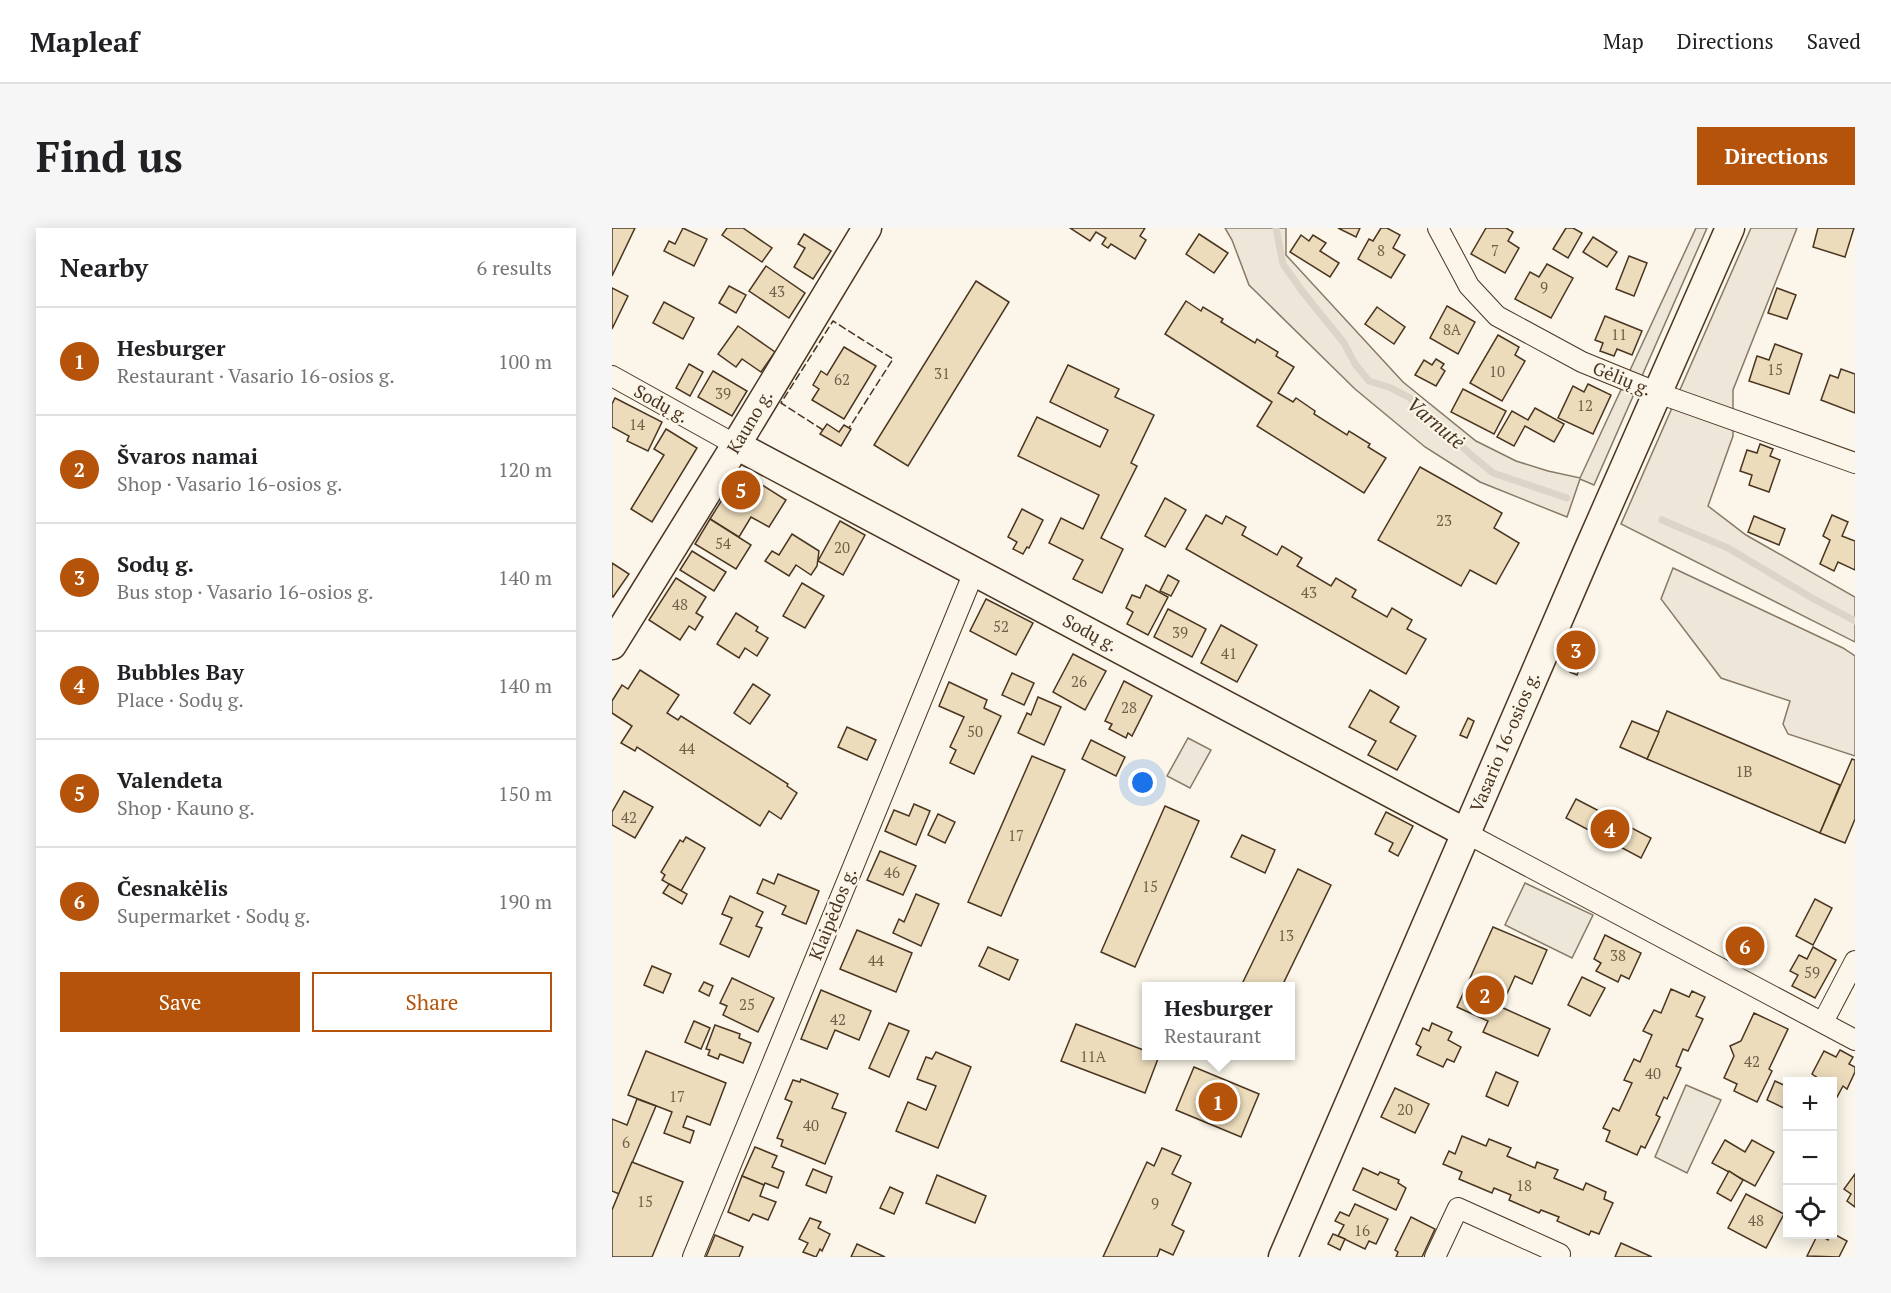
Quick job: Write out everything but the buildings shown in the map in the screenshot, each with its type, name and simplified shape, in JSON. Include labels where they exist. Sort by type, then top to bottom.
[{"type":"main road","name":"Kauno g.","points":[[612,645],[867,228]]},
{"type":"main road","name":"Vasario 16-osios g.","points":[[1284,1257],[1594,536],[1730,228]]},
{"type":"main road","name":"Sodų g.","points":[[736,445],[1466,833]]},
{"type":"street","name":"Gėlių g.","points":[[1438,228],[1469,286],[1497,316],[1582,362],[1658,393],[1855,463]]},
{"type":"street","name":"Sodų g.","points":[[612,376],[736,445]]},
{"type":"street","name":"Klaipėdos g.","points":[[693,1257],[974,572]]},
{"type":"street","name":"Sodų g.","points":[[1466,833],[1855,1040]]},
{"type":"street","points":[[1823,1022],[1855,960]]},
{"type":"street","points":[[1435,1257],[1458,1208],[1560,1254]]},
{"type":"shaded area","points":[[1225,228],[1286,228],[1286,255],[1403,382],[1476,441],[1516,461],[1580,478],[1696,228],[1707,228],[1594,485],[1580,479],[1567,517],[1480,482],[1425,447],[1355,389],[1249,285]]},
{"type":"shaded area","points":[[1751,228],[1797,228],[1733,390],[1733,436],[1708,506],[1746,535],[1855,597],[1855,642],[1621,524]]},
{"type":"shaded area","points":[[1673,568],[1843,648],[1855,656],[1855,756],[1788,734],[1783,724],[1790,701],[1721,678],[1661,599]]},
{"type":"shaded area","points":[[1188,738],[1211,750],[1190,788],[1167,776]]},
{"type":"shaded area","points":[[1525,883],[1593,915],[1572,958],[1505,925]]},
{"type":"shaded area","points":[[1686,1085],[1721,1100],[1687,1173],[1655,1157]]},
{"type":"waterway","name":"Varnutė","points":[[1276,228],[1283,264],[1344,343],[1355,364],[1369,381],[1391,388],[1410,398],[1493,473],[1567,498]]},
{"type":"waterway","name":"Varnutė","points":[[1662,520],[1728,548],[1855,621]]},
{"type":"fence","points":[[823,430],[781,403],[833,321],[893,359],[849,428]]},
{"type":"place","name":"Valendeta","points":[[741,490]]},
{"type":"place","name":"Sodų g.","points":[[1576,650]]},
{"type":"place","name":"Bubbles Bay","points":[[1610,829]]},
{"type":"place","name":"Česnakėlis","points":[[1745,946]]},
{"type":"place","name":"Švaros namai","points":[[1485,995]]},
{"type":"place","name":"Hesburger","points":[[1218,1102]]}]
